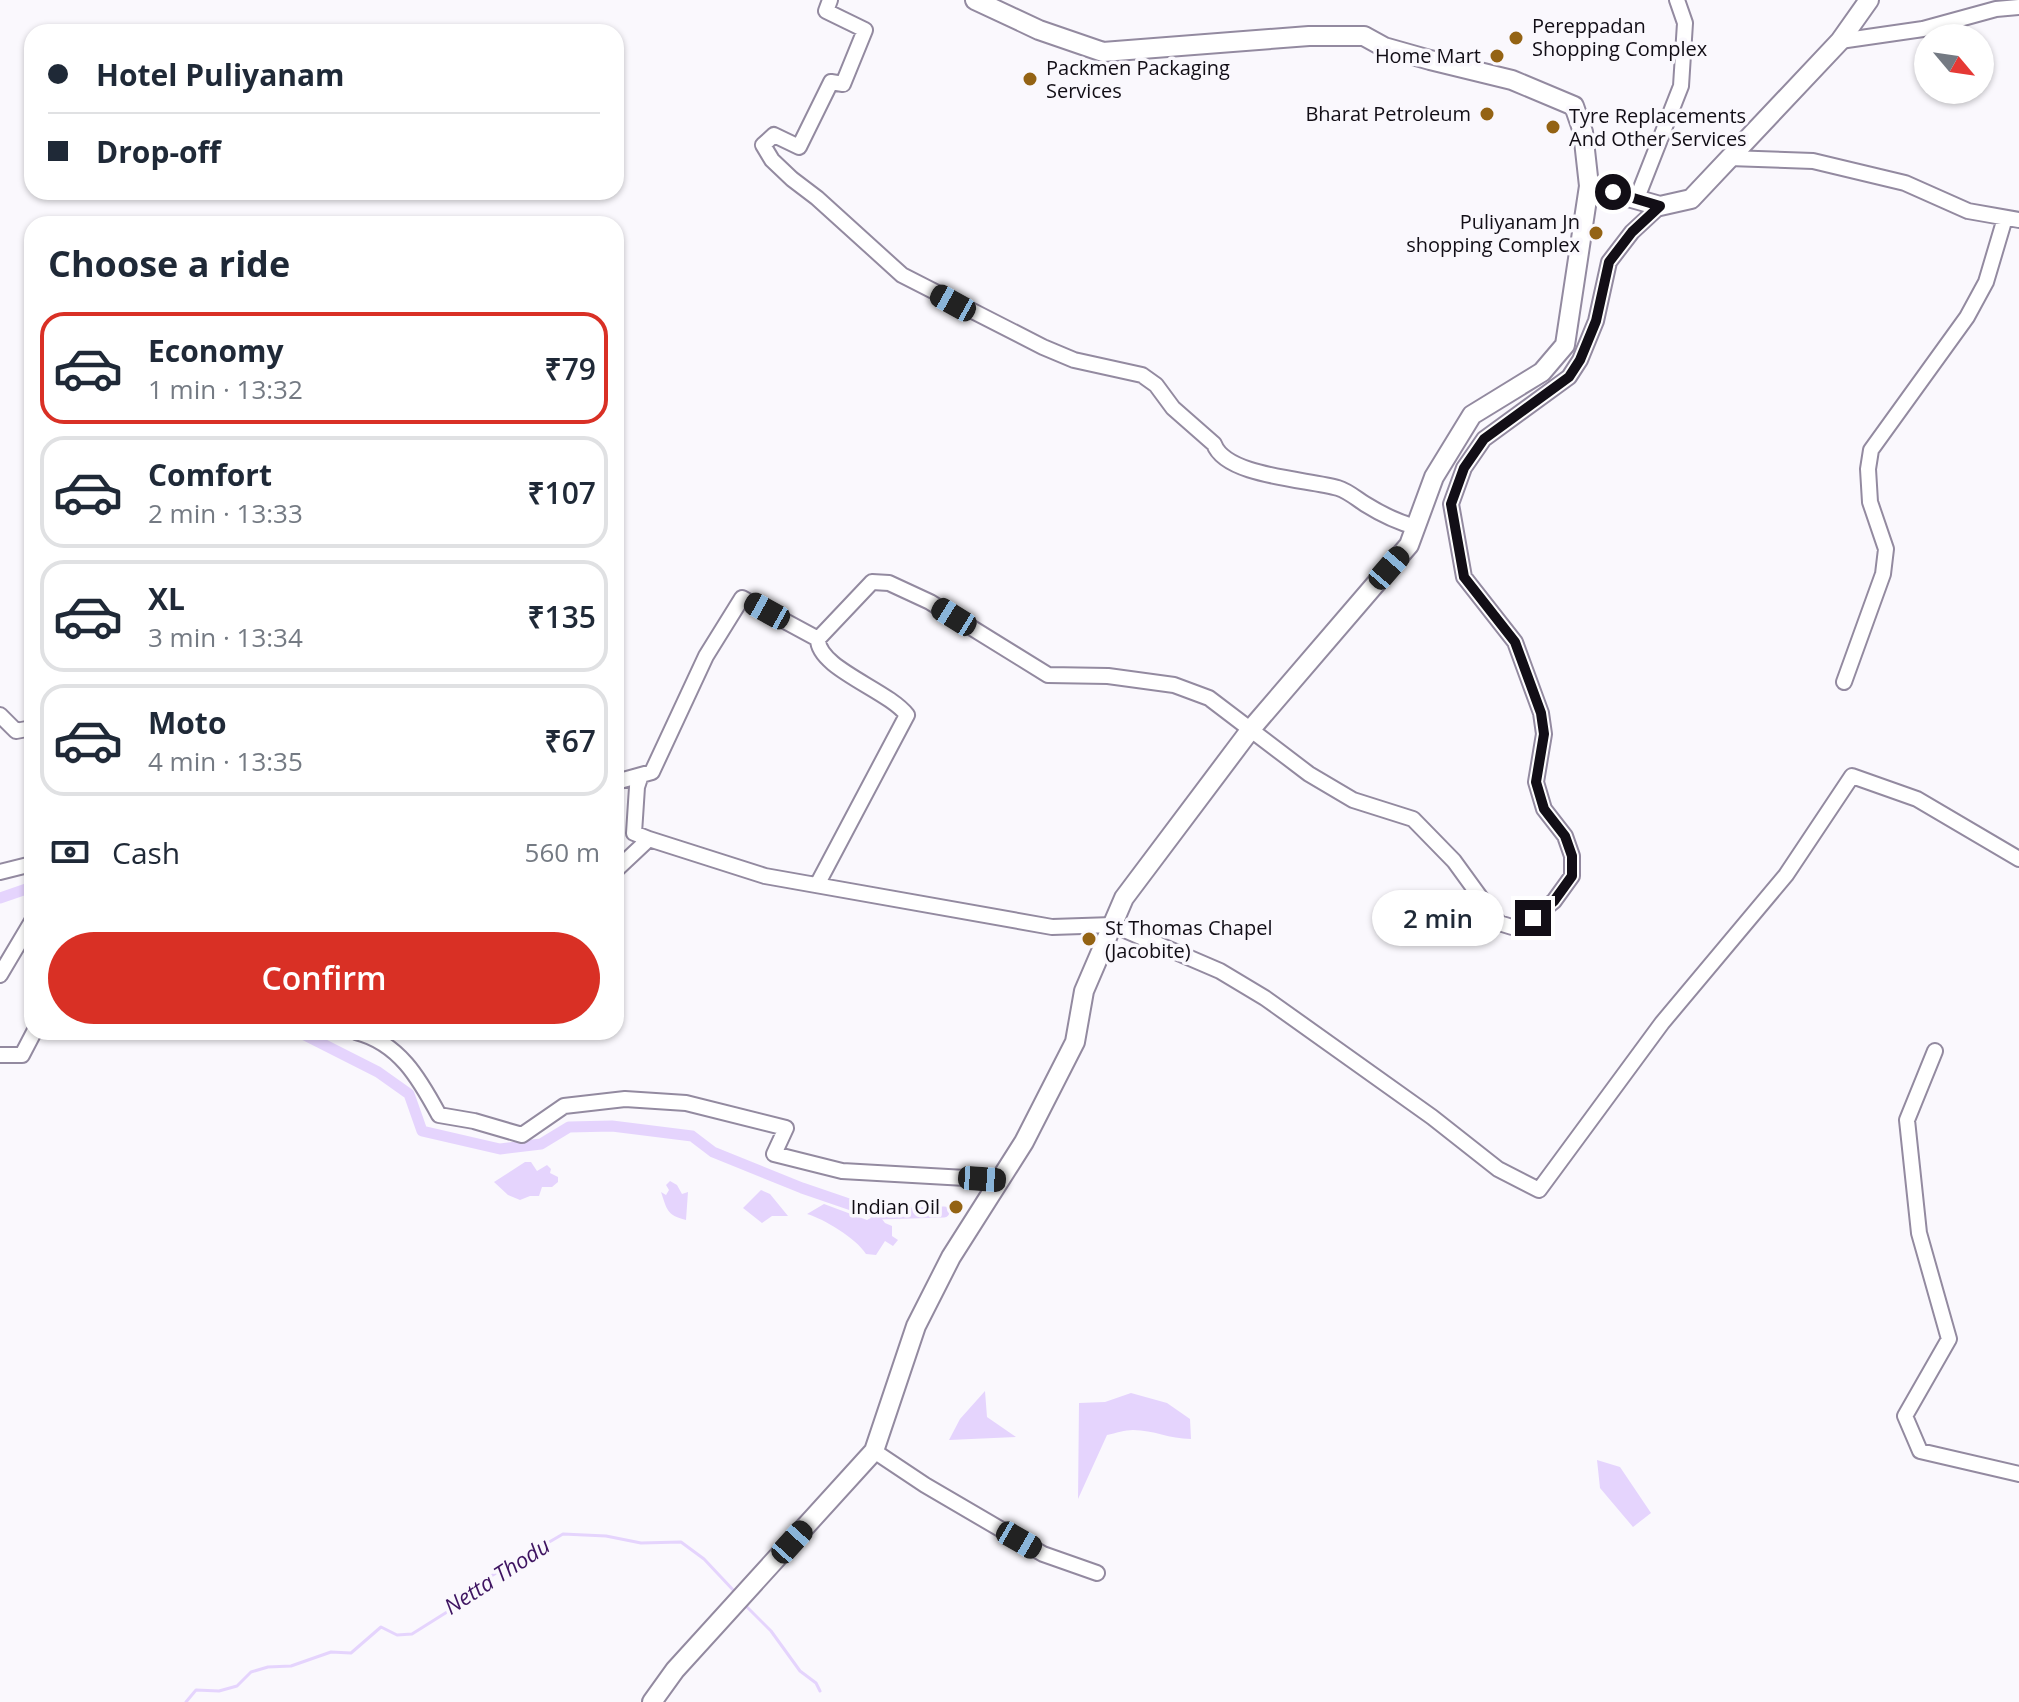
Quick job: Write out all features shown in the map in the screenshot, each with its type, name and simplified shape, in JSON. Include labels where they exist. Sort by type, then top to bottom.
[{"type":"main road","points":[[1589,186],[1660,206],[1691,199],[1840,41],[1869,0]]},
{"type":"main road","points":[[652,1702],[675,1670],[874,1451],[916,1326],[951,1257],[1024,1142],[1075,1042],[1084,991],[1124,898],[1251,729],[1409,545],[1434,477],[1472,415],[1542,372],[1565,345],[1589,186],[1583,132],[1574,106],[1512,80],[1384,47],[1364,36],[1309,36],[1103,52],[1039,30],[982,2]]},
{"type":"street","points":[[830,0],[826,11],[865,30],[843,84],[831,82],[799,147],[774,135],[763,145],[772,160],[792,179],[902,275],[1074,360],[1142,375],[1156,385],[1173,408],[1227,459],[1258,473],[1341,489],[1396,521],[1416,527]]},
{"type":"street","points":[[1637,198],[1681,86],[1685,23],[1677,0]]},
{"type":"street","points":[[1840,41],[1923,29],[1996,9],[2019,7]]},
{"type":"street","points":[[1729,158],[1813,161],[1905,183],[1968,211],[2012,219],[1986,282],[1967,317],[1871,450],[1868,469],[1870,502],[1886,549],[1883,574],[1844,682]]},
{"type":"street","points":[[817,885],[907,715],[882,694],[830,661],[817,647],[818,639],[872,582],[889,583],[930,602],[1048,675],[1108,676],[1174,685],[1209,698],[1309,774],[1353,800],[1413,819],[1454,861],[1499,923],[1512,927],[1533,918],[1554,901],[1572,876],[1572,856],[1565,836],[1544,809],[1536,782],[1544,734],[1541,713],[1515,642],[1464,577],[1451,504],[1464,468],[1484,439],[1569,377],[1580,360],[1596,321],[1609,262],[1632,232],[1660,206]]},
{"type":"street","points":[[624,780],[652,772],[706,656],[742,598],[818,639]]},
{"type":"street","points":[[0,715],[16,731],[24,730]]},
{"type":"street","points":[[641,775],[637,787],[634,833],[649,839],[765,876],[1052,927],[1113,925],[1220,971],[1265,998],[1432,1117],[1498,1169],[1539,1190],[1662,1023],[1786,875],[1852,776],[1917,799],[2019,859]]},
{"type":"street","points":[[624,862],[649,839]]},
{"type":"street","points":[[0,872],[24,866]]},
{"type":"street","points":[[0,975],[24,934]]},
{"type":"street","points":[[0,1055],[22,1055],[30,1040]]},
{"type":"street","points":[[379,1040],[416,1072],[439,1115],[522,1135],[564,1106],[625,1099],[686,1103],[786,1128],[774,1154],[842,1171],[1001,1180]]},
{"type":"street","points":[[1935,1051],[1907,1120],[1919,1233],[1949,1339],[1905,1416],[1920,1451],[2019,1474]]},
{"type":"street","points":[[874,1451],[925,1485],[1043,1554],[1097,1573]]},
{"type":"shaded area","points":[[525,1162],[531,1162],[537,1171],[547,1165],[550,1173],[558,1177],[558,1182],[552,1187],[542,1187],[539,1196],[520,1200],[508,1195],[494,1182]]},
{"type":"shaded area","points":[[670,1181],[677,1185],[682,1194],[688,1192],[686,1220],[674,1216],[666,1207],[661,1192],[666,1195],[669,1190],[666,1185]]},
{"type":"shaded area","points":[[761,1190],[770,1194],[788,1216],[772,1216],[762,1223],[743,1208]]},
{"type":"shaded area","points":[[824,1204],[867,1220],[878,1214],[892,1226],[892,1236],[898,1240],[893,1246],[885,1241],[876,1255],[866,1254],[839,1230],[807,1214]]},
{"type":"shaded area","points":[[985,1391],[987,1417],[1016,1437],[949,1440],[960,1419]]},
{"type":"shaded area","points":[[1131,1393],[1167,1403],[1190,1419],[1191,1439],[1133,1430],[1107,1435],[1078,1499],[1079,1403],[1105,1402]]},
{"type":"shaded area","points":[[1597,1460],[1620,1467],[1651,1513],[1633,1527],[1600,1488]]},
{"type":"waterway","points":[[0,898],[24,890]]},
{"type":"waterway","points":[[315,1040],[378,1072],[409,1094],[422,1131],[500,1149],[541,1144],[569,1127],[612,1126],[692,1136],[713,1152],[878,1214],[944,1212]]},
{"type":"waterway","name":"Netta Thodu","points":[[186,1702],[196,1690],[219,1691],[237,1686],[251,1672],[268,1667],[291,1666],[331,1652],[351,1653],[381,1627],[397,1635],[412,1634],[447,1612],[457,1599],[479,1583],[563,1534],[606,1536],[641,1543],[681,1542],[704,1559],[735,1592]]},
{"type":"waterway","name":"Netta Thodu","points":[[744,1604],[771,1631],[800,1671],[816,1683],[820,1691]]},
{"type":"place","name":"Pereppadan Shopping Complex","points":[[1516,38]]},
{"type":"place","name":"Home Mart","points":[[1497,56]]},
{"type":"place","name":"Packmen Packaging Services","points":[[1030,79]]},
{"type":"place","name":"Bharat Petroleum","points":[[1487,114]]},
{"type":"place","name":"Tyre Replacements And Other Services","points":[[1553,127]]},
{"type":"place","name":"Puliyanam Jn shopping Complex","points":[[1596,233]]},
{"type":"place","name":"St Thomas Chapel (Jacobite)","points":[[1089,939]]},
{"type":"place","name":"Indian Oil","points":[[956,1207]]},
{"type":"route","points":[[1533,918],[1554,901],[1572,876],[1572,856],[1565,836],[1544,809],[1536,782],[1544,734],[1541,713],[1515,642],[1464,577],[1451,504],[1464,468],[1484,439],[1569,377],[1580,360],[1596,321],[1609,262],[1632,232],[1660,206],[1613,192]]}]
